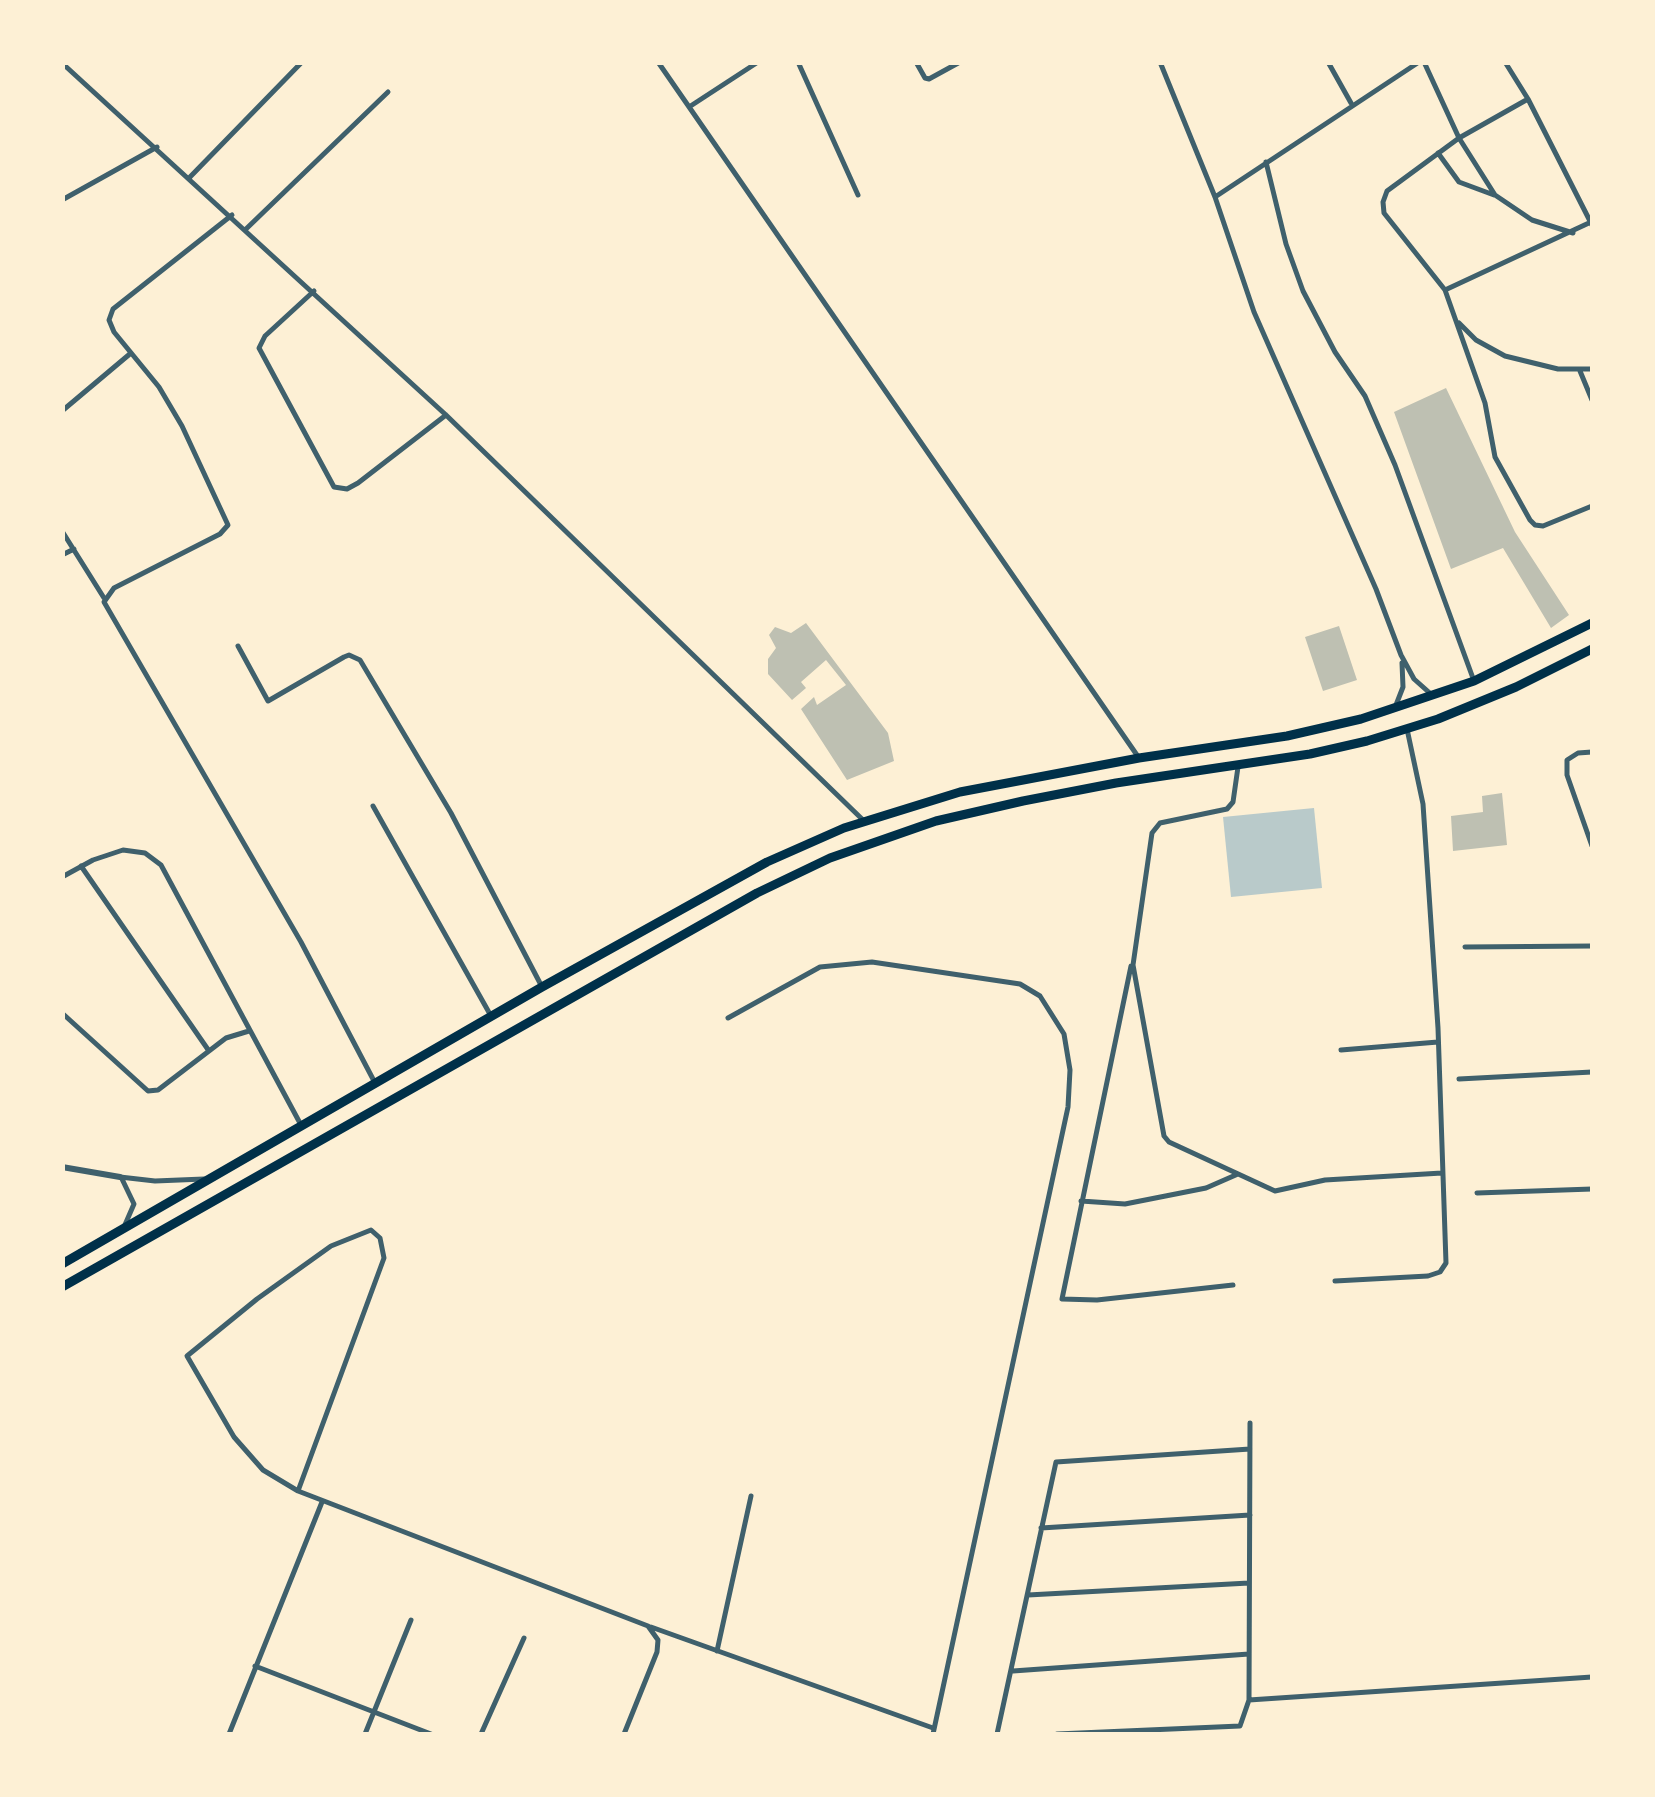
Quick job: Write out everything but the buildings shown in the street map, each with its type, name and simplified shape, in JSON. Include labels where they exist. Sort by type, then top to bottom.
[{"type":"highway","points":[[62,1264],[374,1082],[767,862],[863,820],[960,792],[1138,758],[1287,736],[1394,708],[1474,682],[1592,623]]},
{"type":"highway","points":[[62,1287],[757,893],[830,858],[890,836],[1024,801],[1116,782],[1340,748],[1407,729],[1516,687],[1592,649]]},
{"type":"highway","points":[[562,976],[574,996]]},
{"type":"street","points":[[62,62],[446,415],[863,820]]},
{"type":"street","points":[[190,177],[302,62]]},
{"type":"street","points":[[658,62],[1138,758]]},
{"type":"street","points":[[689,107],[758,62]]},
{"type":"street","points":[[798,62],[858,196]]},
{"type":"street","points":[[916,62],[924,78],[929,79],[960,62]]},
{"type":"street","points":[[1160,62],[1215,197],[1254,312],[1401,654],[1414,679],[1433,696]]},
{"type":"street","points":[[1328,62],[1351,104]]},
{"type":"street","points":[[1215,197],[1351,104],[1421,62],[1459,138],[1494,195]]},
{"type":"street","points":[[1445,290],[1592,224],[1505,62]]},
{"type":"street","points":[[246,228],[388,92]]},
{"type":"street","points":[[1528,99],[1459,138],[1386,191],[1384,213],[1445,290],[1485,404],[1495,456],[1530,520],[1535,526],[1543,526],[1592,506]]},
{"type":"street","points":[[62,200],[157,147]]},
{"type":"street","points":[[1438,154],[1460,182],[1494,195],[1532,220],[1574,233]]},
{"type":"street","points":[[1266,162],[1286,244],[1304,291],[1335,352],[1366,396],[1474,682]]},
{"type":"street","points":[[104,598],[114,588],[220,534],[228,525],[159,386],[110,325],[113,309],[232,216]]},
{"type":"street","points":[[314,291],[265,336],[260,348],[334,488],[347,489],[358,483],[446,415]]},
{"type":"street","points":[[1458,323],[1476,340],[1528,364],[1592,369]]},
{"type":"street","points":[[62,411],[130,353]]},
{"type":"street","points":[[1580,371],[1592,400]]},
{"type":"street","points":[[62,531],[302,942],[374,1082]]},
{"type":"street","points":[[62,556],[74,549]]},
{"type":"street","points":[[238,646],[268,701],[344,657],[360,660],[451,813],[542,987]]},
{"type":"street","points":[[1394,708],[1402,688],[1401,654]]},
{"type":"street","points":[[1335,1281],[1428,1276],[1440,1272],[1446,1263],[1438,1042],[1422,791],[1407,729]]},
{"type":"street","points":[[1592,752],[1578,753],[1567,760],[1567,775],[1592,846]]},
{"type":"street","points":[[1232,1285],[1064,1300],[1062,1292],[1133,958],[1156,826],[1228,809],[1233,802],[1238,765]]},
{"type":"street","points":[[373,806],[491,1016]]},
{"type":"street","points":[[62,877],[123,850],[155,859],[183,902],[301,1125]]},
{"type":"street","points":[[81,866],[209,1051]]},
{"type":"street","points":[[1466,947],[1592,946]]},
{"type":"street","points":[[1133,958],[1164,1136],[1169,1142],[1275,1191],[1324,1180],[1442,1174]]},
{"type":"street","points":[[298,1491],[384,1258],[380,1238],[370,1230],[331,1246],[187,1356],[234,1437],[263,1470],[298,1491],[322,1502],[933,1731],[1068,1106],[1070,1070],[1064,1034],[1040,996],[1020,984],[872,962],[820,968],[728,1018]]},
{"type":"street","points":[[62,1013],[148,1091],[158,1090],[236,1032],[249,1031]]},
{"type":"street","points":[[1340,1050],[1438,1042]]},
{"type":"street","points":[[1459,1078],[1592,1072]]},
{"type":"street","points":[[62,1167],[156,1181],[204,1179]]},
{"type":"street","points":[[1081,1201],[1124,1204],[1206,1188],[1240,1173]]},
{"type":"street","points":[[120,1177],[134,1204],[123,1228]]},
{"type":"street","points":[[1477,1193],[1592,1189]]},
{"type":"street","points":[[1058,1734],[1240,1726],[1249,1700],[1250,1424]]},
{"type":"street","points":[[997,1734],[1056,1462],[1250,1449]]},
{"type":"street","points":[[718,1651],[751,1496]]},
{"type":"street","points":[[229,1734],[322,1502]]},
{"type":"street","points":[[1041,1528],[1250,1515]]},
{"type":"street","points":[[1026,1595],[1249,1583]]},
{"type":"street","points":[[365,1734],[410,1620]]},
{"type":"street","points":[[624,1734],[657,1652],[658,1640],[648,1626]]},
{"type":"street","points":[[481,1734],[524,1638]]},
{"type":"street","points":[[1012,1671],[1249,1654]]},
{"type":"street","points":[[255,1666],[430,1734]]},
{"type":"street","points":[[1249,1700],[1592,1677]]},
{"type":"shaded area","points":[[1314,808],[1322,888],[1231,897],[1223,817]]}]
